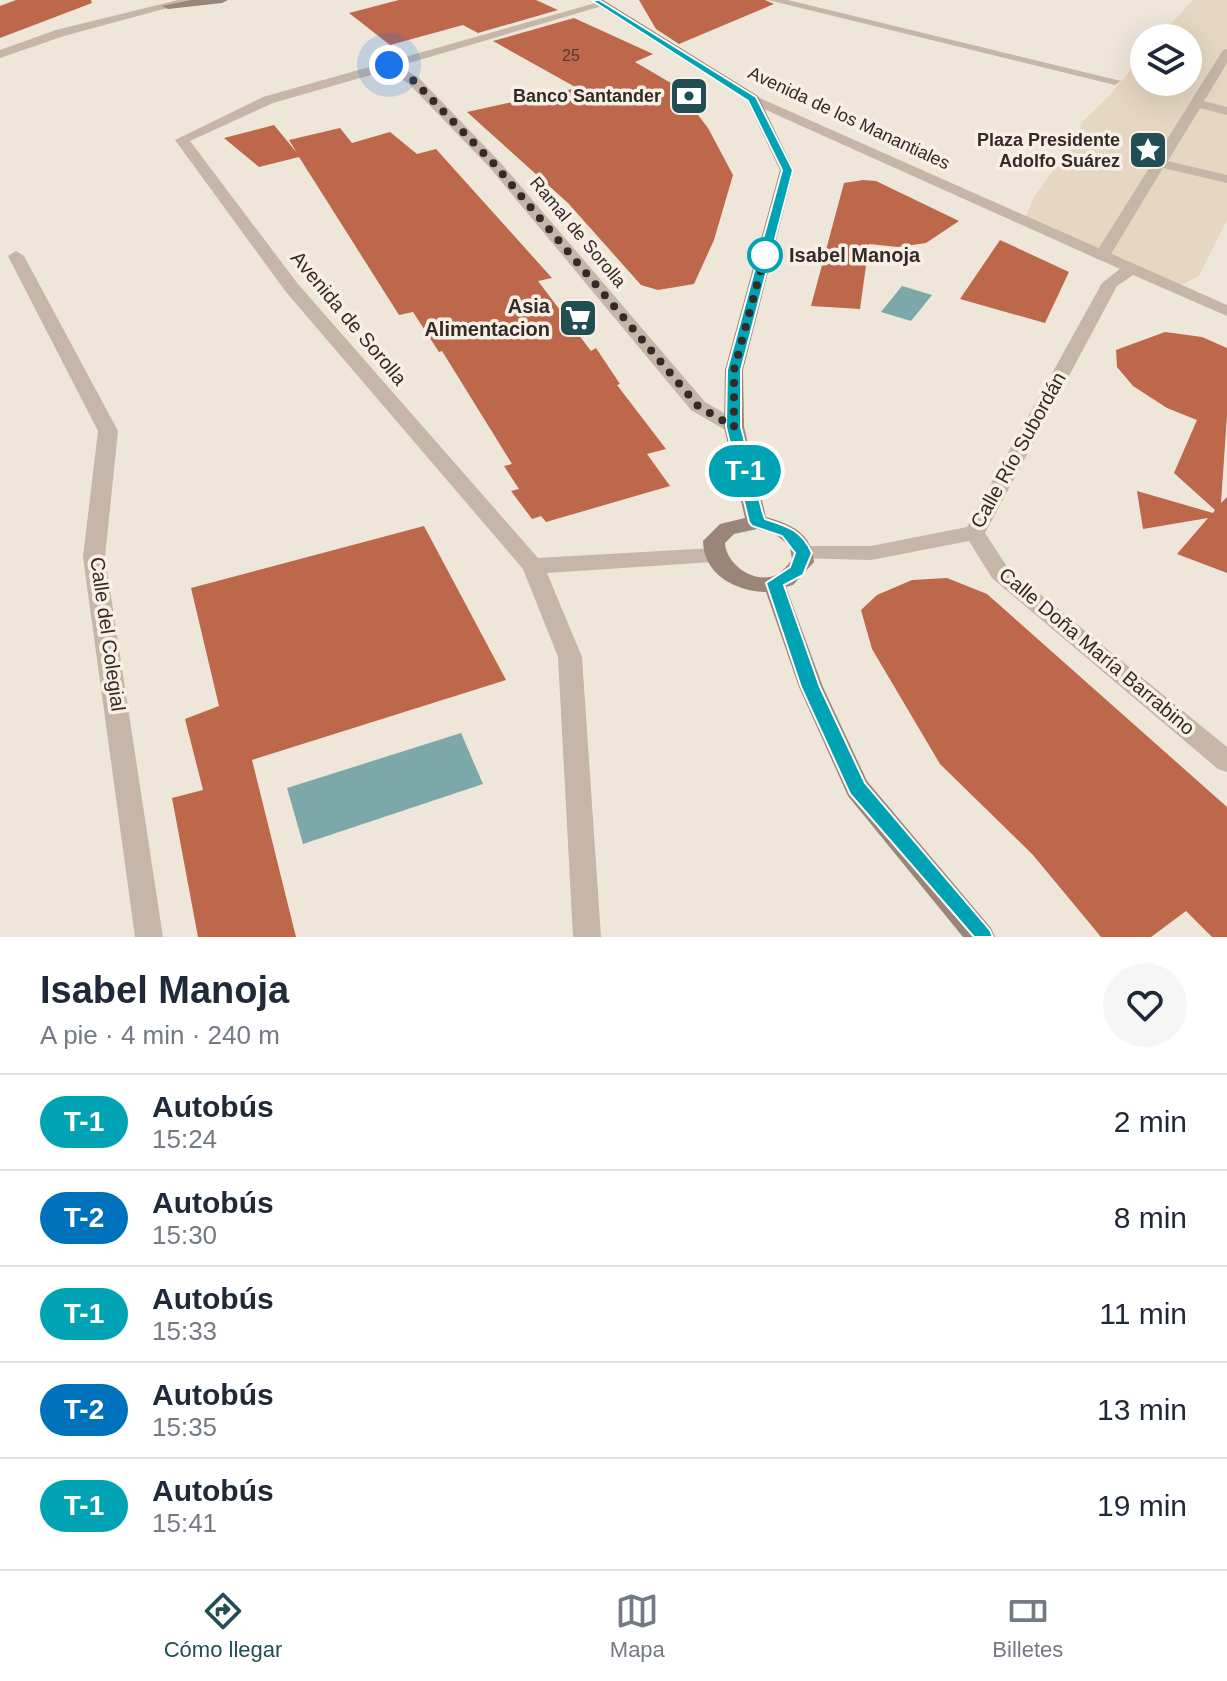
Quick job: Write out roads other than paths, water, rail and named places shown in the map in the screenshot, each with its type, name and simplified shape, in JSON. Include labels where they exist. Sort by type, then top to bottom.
[{"type":"main road","points":[[172,3],[222,0]]},
{"type":"main road","name":"Avenida de los Manantiales","points":[[599,2],[753,99]]},
{"type":"main road","points":[[753,99],[787,170],[734,370],[734,427],[757,522]]},
{"type":"main road","points":[[757,522],[788,532],[799,541],[803,553],[797,571],[774,583],[754,583],[734,578],[720,568],[713,555],[714,542],[723,531],[739,524],[757,522]]},
{"type":"main road","points":[[774,583],[811,687],[857,788],[981,937]]},
{"type":"street","points":[[0,54],[60,33],[191,0]]},
{"type":"street","points":[[774,0],[1115,81]]},
{"type":"street","name":"Avenida de Sorolla","points":[[587,937],[570,657],[533,566],[292,288],[182,140],[268,100],[599,2]]},
{"type":"street","points":[[1102,256],[1227,53]]},
{"type":"street","name":"Ramal de Sorolla","points":[[389,65],[414,81],[495,165],[698,406],[734,427]]},
{"type":"street","name":"Avenida de los Manantiales","points":[[753,99],[1227,311]]},
{"type":"street","points":[[1195,103],[1227,111]]},
{"type":"street","points":[[1159,163],[1227,179]]},
{"type":"street","name":"Calle del Colegial","points":[[16,256],[108,431],[94,557],[149,937]]},
{"type":"street","name":"Calle Río Subordán","points":[[803,553],[871,553],[974,533],[1109,285],[1132,269]]},
{"type":"street","name":"Calle Doña María Barrabino","points":[[974,533],[1000,573],[1227,762]]},
{"type":"street","points":[[533,566],[713,555]]},
{"type":"water","points":[[902,286],[932,295],[911,321],[881,312]]},
{"type":"water","points":[[461,733],[483,784],[303,844],[287,788]]},
{"type":"place","name":"Banco Santander","points":[[689,96]]},
{"type":"place","name":"Plaza Presidente Adolfo Suárez","points":[[1148,150]]},
{"type":"place","name":"Isabel Manoja","points":[[765,255]]},
{"type":"place","name":"Asia Alimentacion","points":[[578,318]]}]
